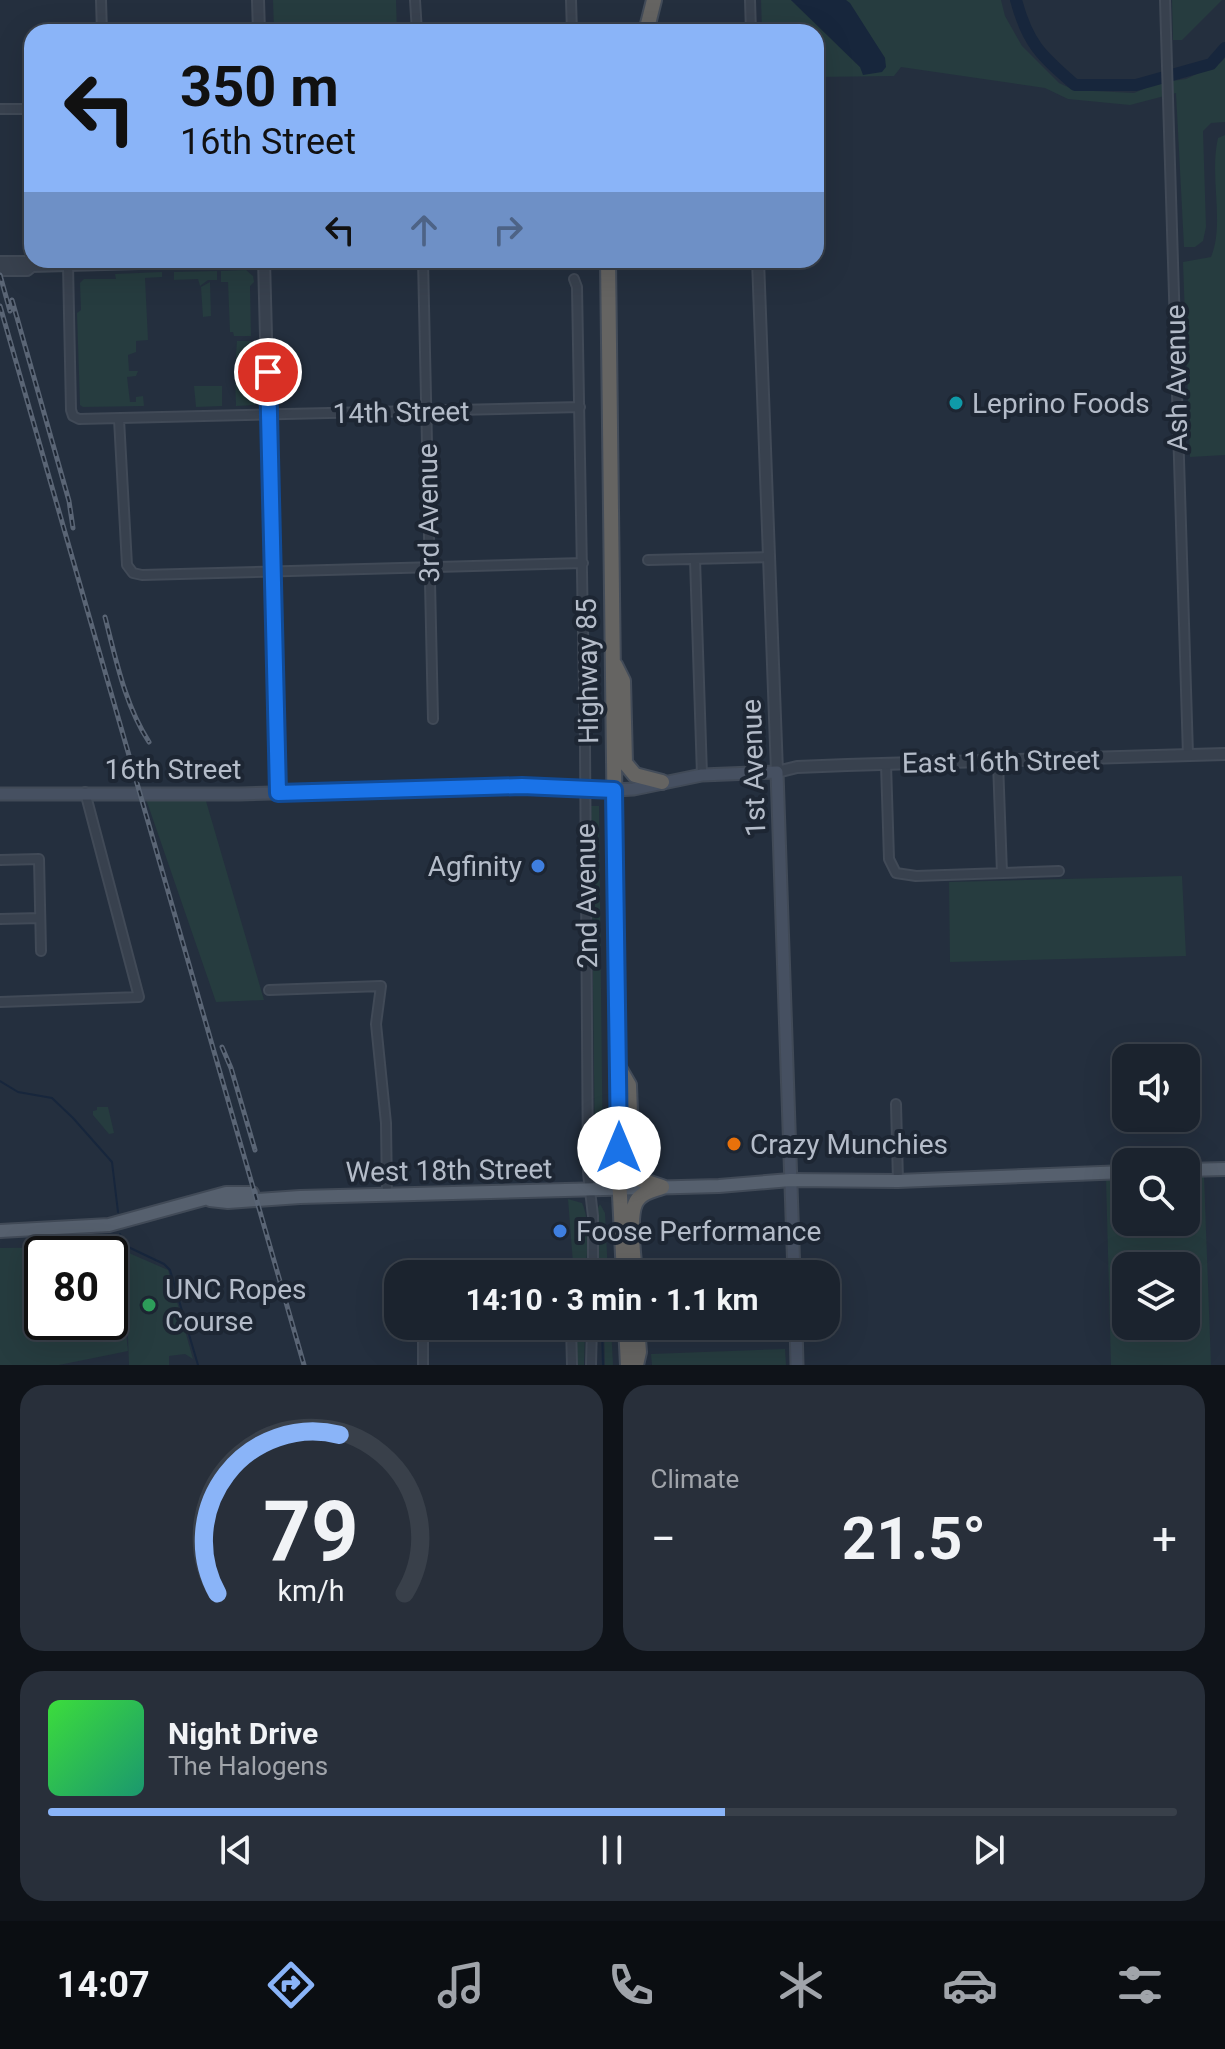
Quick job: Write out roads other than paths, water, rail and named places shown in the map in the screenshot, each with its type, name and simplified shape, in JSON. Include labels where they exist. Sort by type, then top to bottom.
[{"type":"highway","points":[[648,24],[654,0]]},
{"type":"highway","name":"Highway 85","points":[[608,268],[623,1260]]},
{"type":"highway","points":[[613,662],[623,681],[625,763],[635,775],[662,782]]},
{"type":"highway","points":[[619,1067],[629,1085],[632,1169],[641,1180],[662,1187]]},
{"type":"highway","points":[[634,1260],[632,1221],[635,1203],[643,1195],[662,1187]]},
{"type":"highway","points":[[627,1340],[628,1365]]},
{"type":"highway","points":[[636,1365],[638,1340]]},
{"type":"main road","name":"16th Street","points":[[0,794],[278,793],[522,786],[614,790],[702,775],[777,772]]},
{"type":"main road","name":"1st Avenue","points":[[777,772],[793,1260]]},
{"type":"main road","points":[[1200,1170],[1225,1169]]},
{"type":"main road","name":"West 18th Street","points":[[0,1231],[109,1225],[171,1207],[210,1200],[226,1193],[300,1197],[387,1195],[727,1185],[790,1180],[898,1181],[1112,1173]]},
{"type":"main road","points":[[796,1340],[797,1365]]},
{"type":"street","points":[[101,0],[102,24]]},
{"type":"street","points":[[258,0],[259,24]]},
{"type":"street","points":[[415,0],[416,24]]},
{"type":"street","points":[[571,0],[572,24]]},
{"type":"street","points":[[750,0],[751,24]]},
{"type":"street","name":"Ash Avenue","points":[[1165,0],[1188,755]]},
{"type":"street","points":[[0,109],[24,109]]},
{"type":"street","points":[[0,262],[24,262]]},
{"type":"street","points":[[0,270],[30,268]]},
{"type":"street","name":"14th Street","points":[[68,268],[71,410],[73,416],[79,419],[580,407]]},
{"type":"street","points":[[264,268],[278,793]]},
{"type":"street","name":"3rd Avenue","points":[[423,268],[433,719]]},
{"type":"street","name":"1st Avenue","points":[[758,268],[777,772]]},
{"type":"street","name":"2nd Avenue","points":[[574,279],[577,287],[583,563],[592,1260]]},
{"type":"street","points":[[119,419],[127,565],[130,570],[142,575],[583,563]]},
{"type":"street","points":[[648,560],[770,557]]},
{"type":"street","points":[[695,559],[702,775]]},
{"type":"street","name":"East 16th Street","points":[[777,772],[797,767],[1225,754]]},
{"type":"street","points":[[998,762],[1002,873]]},
{"type":"street","points":[[886,764],[889,859],[896,873],[916,876],[1059,871]]},
{"type":"street","points":[[0,1002],[139,997],[85,792]]},
{"type":"street","points":[[0,860],[39,859],[41,951]]},
{"type":"street","points":[[0,919],[40,918]]},
{"type":"street","points":[[269,990],[381,986],[376,1024],[386,1123],[387,1195]]},
{"type":"street","points":[[896,1104],[898,1181]]},
{"type":"street","points":[[423,1340],[423,1365]]},
{"type":"street","points":[[571,1340],[572,1365]]},
{"type":"street","points":[[591,1365],[592,1340]]},
{"type":"water","points":[[791,0],[846,0],[885,58],[886,67],[882,72],[863,75],[860,67],[824,32],[824,24],[816,24]]},
{"type":"waterway","points":[[1016,0],[1031,39],[1075,85],[1136,85],[1211,64],[1225,48]]},
{"type":"waterway","points":[[0,1081],[18,1092],[52,1098],[73,1118],[112,1162],[118,1212]]},
{"type":"waterway","points":[[120,1234],[124,1245],[164,1264],[170,1270],[198,1365]]},
{"type":"waterway","points":[[602,1340],[603,1365]]},
{"type":"railway","points":[[0,275],[10,311]]},
{"type":"railway","points":[[12,300],[69,501],[73,528]]},
{"type":"railway","points":[[0,306],[304,1365]]},
{"type":"railway","points":[[105,617],[127,698],[149,742]]},
{"type":"railway","points":[[222,1047],[255,1150]]},
{"type":"place","name":"Leprino Foods","points":[[956,403]]},
{"type":"place","name":"Agfinity","points":[[538,866]]},
{"type":"place","name":"Crazy Munchies","points":[[734,1144]]},
{"type":"place","name":"Foose Performance","points":[[560,1231]]},
{"type":"place","name":"UNC Ropes Course","points":[[149,1305]]}]
